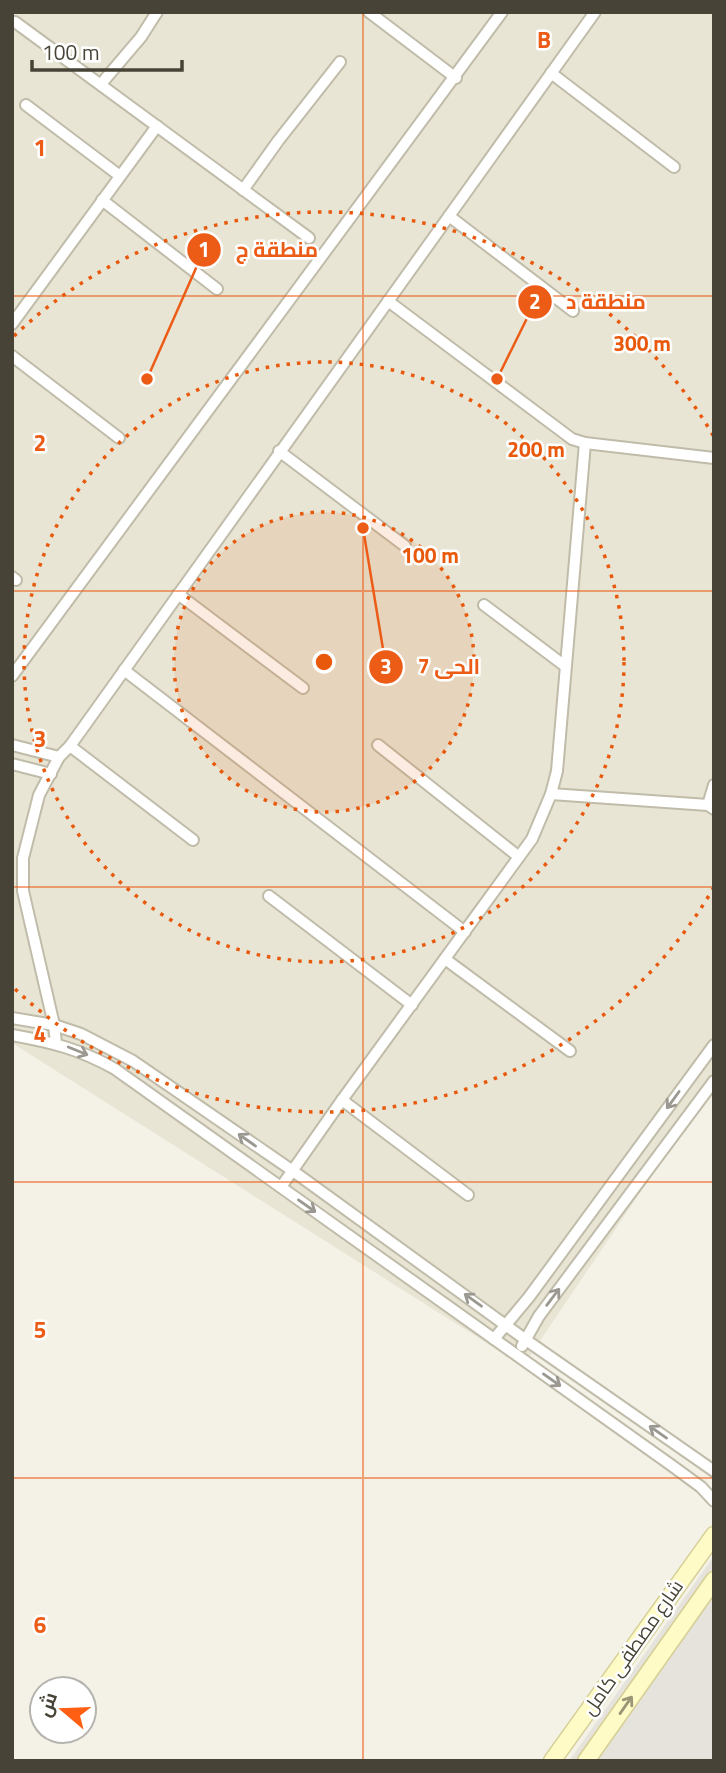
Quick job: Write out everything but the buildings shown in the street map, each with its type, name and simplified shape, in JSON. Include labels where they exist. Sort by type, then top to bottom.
[{"type":"street","points":[[101,84],[141,37],[157,12]]},
{"type":"street","points":[[369,12],[456,78]]},
{"type":"street","points":[[12,676],[456,78],[502,12]]},
{"type":"street","points":[[56,1043],[23,891],[23,858],[39,795],[59,757],[70,746],[595,12]]},
{"type":"street","points":[[16,20],[309,238]]},
{"type":"street","points":[[243,190],[340,62]]},
{"type":"street","points":[[551,73],[674,167]]},
{"type":"street","points":[[26,105],[120,176]]},
{"type":"street","points":[[12,324],[157,125]]},
{"type":"street","points":[[102,200],[217,289]]},
{"type":"street","points":[[449,216],[573,311]]},
{"type":"street","points":[[388,301],[561,432],[585,443],[714,458]]},
{"type":"street","points":[[12,356],[120,438]]},
{"type":"street","points":[[281,1187],[532,839],[551,794],[558,771],[585,443]]},
{"type":"street","points":[[279,451],[405,546]]},
{"type":"street","points":[[178,594],[303,688]]},
{"type":"street","points":[[484,605],[565,666]]},
{"type":"street","points":[[124,670],[464,932]]},
{"type":"street","points":[[12,745],[59,757]]},
{"type":"street","points":[[378,745],[519,856]]},
{"type":"street","points":[[70,746],[193,840]]},
{"type":"street","points":[[12,764],[51,774]]},
{"type":"street","points":[[551,794],[711,807],[714,785]]},
{"type":"street","points":[[269,896],[411,1005]]},
{"type":"street","points":[[445,959],[570,1051]]},
{"type":"street","points":[[12,1018],[54,1026],[99,1042],[133,1061],[293,1171],[526,1340],[714,1471]]},
{"type":"street","points":[[12,1035],[76,1049],[115,1069],[671,1465],[701,1487],[714,1501]]},
{"type":"street","points":[[494,1339],[529,1297],[714,1045]]},
{"type":"street","points":[[516,1354],[539,1315],[714,1081]]},
{"type":"street","points":[[342,1100],[468,1195]]},
{"type":"street","points":[[671,1465],[682,1449]]},
{"type":"street","name":"شارع مصطفى كامل","points":[[552,1761],[714,1535]]},
{"type":"street","name":"شارع مصطفى كامل","points":[[586,1761],[714,1580]]},
{"type":"street","points":[[697,1604],[714,1593]]},
{"type":"shaded area","points":[[12,12],[714,12],[714,1083],[523,1366],[12,1043]]},
{"type":"shaded area","points":[[714,1556],[714,1761],[569,1761]]},
{"type":"place","name":"منطقة ج","points":[[147,379]]},
{"type":"place","name":"منطقة د","points":[[497,379]]},
{"type":"place","name":"الحى 7","points":[[363,528]]}]
